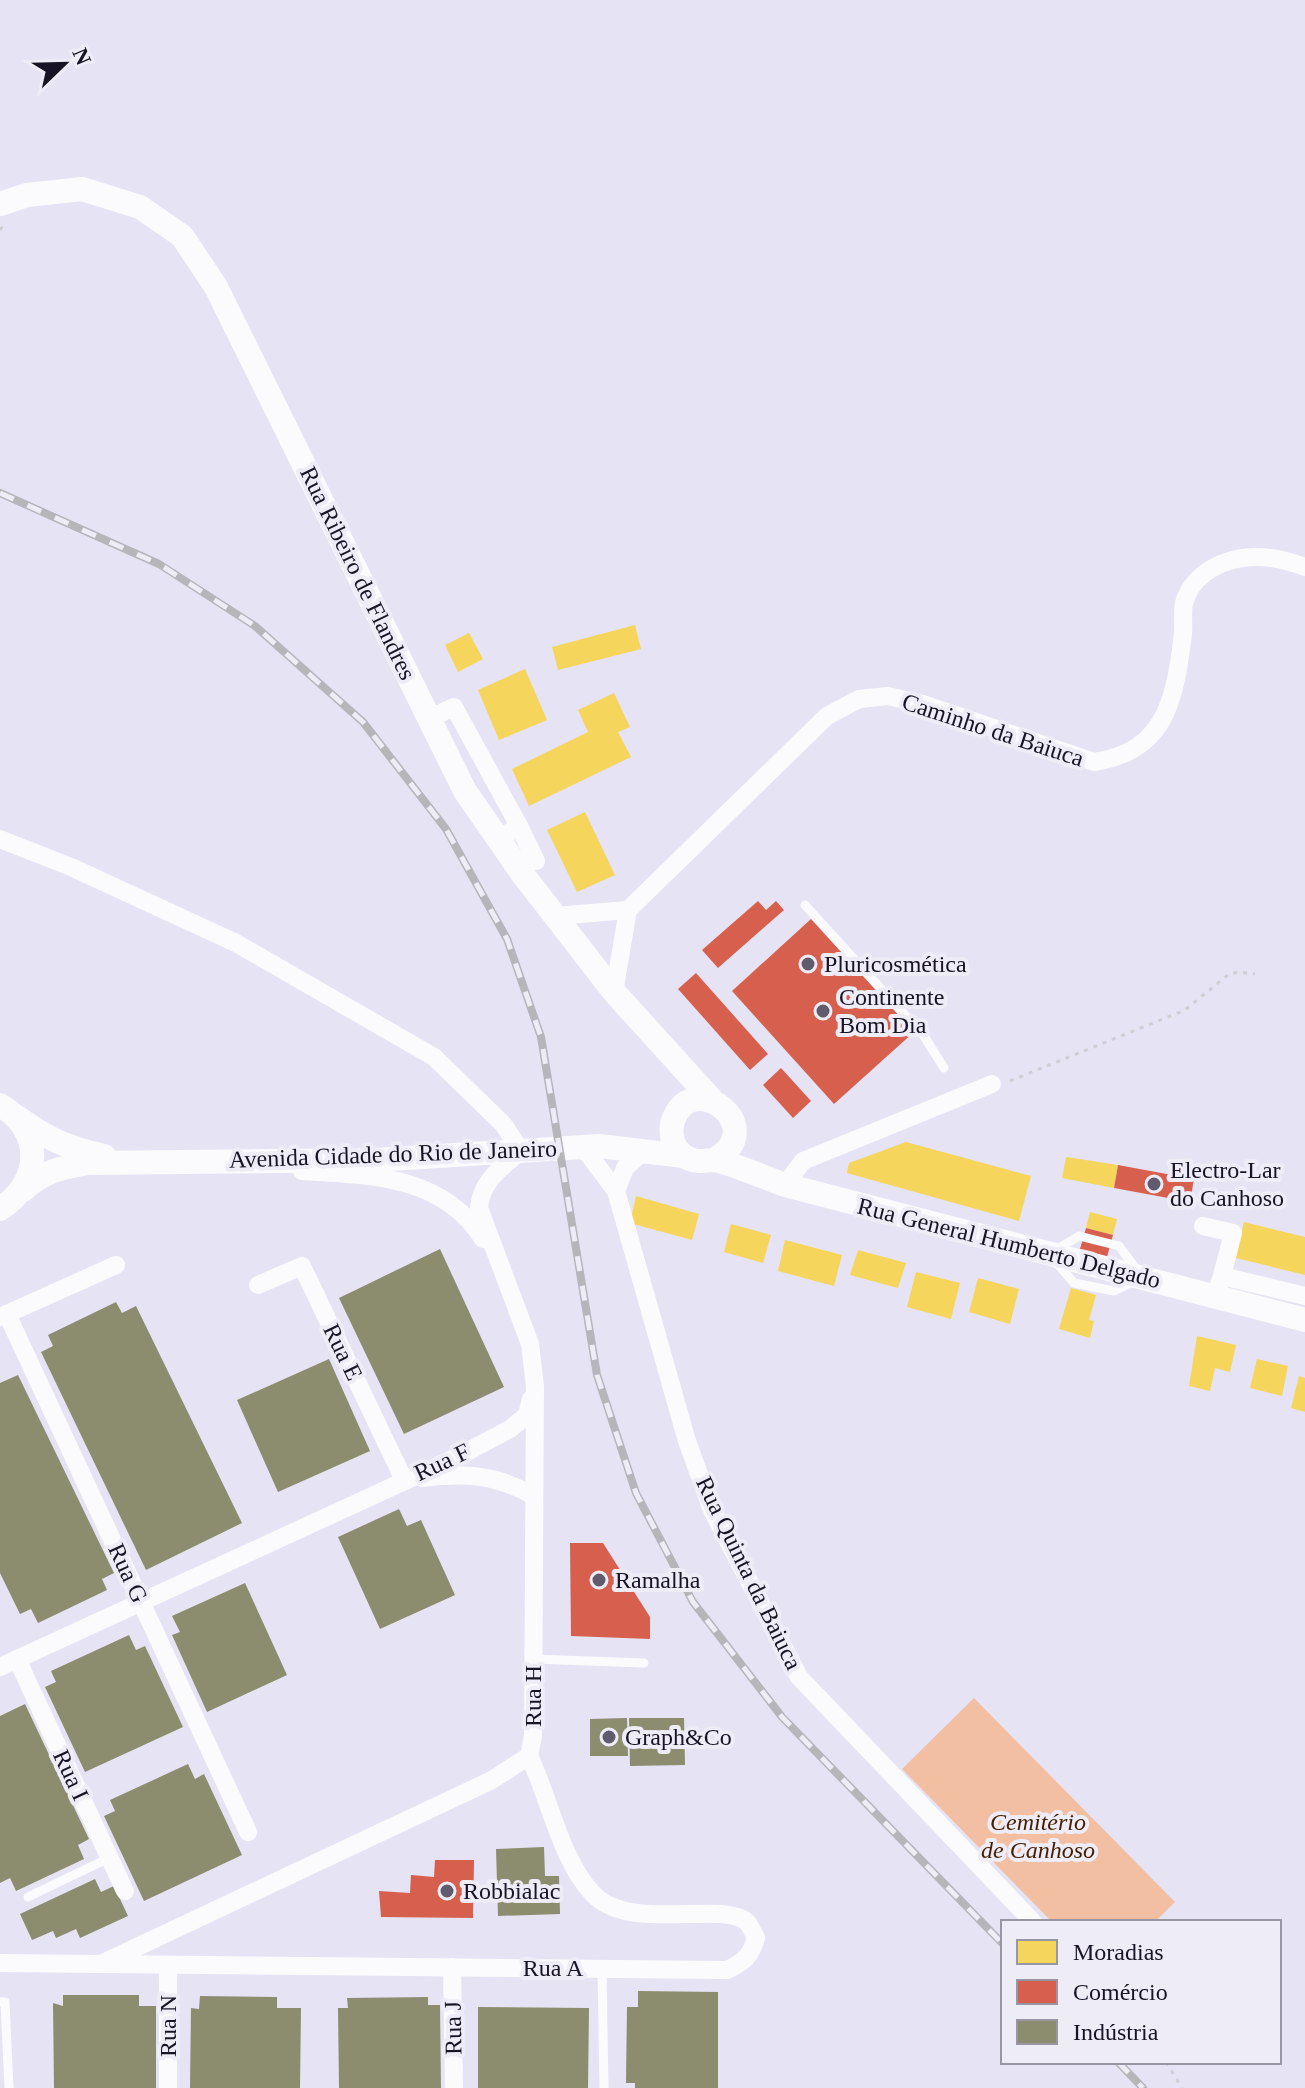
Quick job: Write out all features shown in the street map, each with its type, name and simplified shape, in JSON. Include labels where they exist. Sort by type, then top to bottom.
[{"type":"main road","name":"Rua Ribeiro de Flandres","points":[[0,204],[27,195],[82,189],[140,207],[182,236],[216,287],[465,791],[509,833],[555,916],[614,992],[712,1100],[727,1110],[734,1126],[734,1135],[756,1160],[785,1185]]},
{"type":"main road","name":"Rua Ribeiro de Flandres","points":[[668,1054],[681,1108],[671,1130],[673,1140],[684,1156]]},
{"type":"main road","points":[[611,1146],[646,1139],[681,1108],[702,1099],[712,1100]]},
{"type":"main road","name":"Avenida Cidade do Rio de Janeiro","points":[[9,1111],[40,1134],[67,1148],[105,1156],[174,1162]]},
{"type":"main road","points":[[9,1111],[28,1134],[33,1152],[31,1172],[9,1205]]},
{"type":"main road","points":[[611,1146],[684,1156],[704,1162],[714,1160],[728,1150],[734,1135]]},
{"type":"main road","name":"Avenida Cidade do Rio de Janeiro","points":[[9,1205],[39,1176],[88,1163],[375,1160],[611,1146]]},
{"type":"main road","name":"Rua General Humberto Delgado","points":[[714,1160],[785,1185],[1049,1254],[1142,1277],[1218,1286],[1305,1320]]},
{"type":"street","name":"Caminho da Baiuca","points":[[628,910],[827,716],[859,699],[888,696],[923,704],[1094,762],[1117,759],[1150,739],[1173,695],[1184,602],[1195,580],[1217,564],[1253,555],[1305,567]]},
{"type":"street","points":[[509,833],[536,861]]},
{"type":"street","points":[[0,839],[71,867],[236,943],[434,1057],[503,1124],[521,1151]]},
{"type":"street","points":[[555,916],[628,910],[614,992]]},
{"type":"street","points":[[785,1185],[803,1161],[992,1084]]},
{"type":"street","name":"Rua Quinta da Baiuca","points":[[579,1147],[589,1155],[616,1191],[687,1441],[712,1510],[799,1677],[1031,1920]]},
{"type":"street","name":"Rua H","points":[[101,1964],[492,1780],[529,1756],[533,1736],[535,1387],[530,1344],[479,1208],[480,1194],[489,1179],[521,1151]]},
{"type":"street","points":[[616,1191],[625,1168],[644,1151]]},
{"type":"street","name":"Rua H","points":[[174,1162],[377,1176],[405,1183],[427,1190],[455,1207],[478,1231],[497,1262]]},
{"type":"street","points":[[1203,1226],[1233,1233],[1218,1286],[1305,1296]]},
{"type":"street","points":[[4,1316],[116,1265]]},
{"type":"street","name":"Rua E","points":[[258,1285],[302,1266],[404,1480]]},
{"type":"street","name":"Rua G","points":[[4,1316],[248,1832]]},
{"type":"street","name":"Rua F","points":[[404,1480],[510,1429],[527,1415],[535,1387]]},
{"type":"street","name":"Rua F","points":[[404,1480],[443,1475],[479,1476],[507,1481],[532,1495]]},
{"type":"street","points":[[8,1663],[404,1480]]},
{"type":"street","name":"Rua I","points":[[8,1663],[125,1891]]},
{"type":"street","name":"Rua A","points":[[0,1963],[727,1970],[743,1963],[752,1953],[756,1938],[746,1922],[731,1915],[653,1915],[617,1908],[594,1895],[568,1855],[529,1756]]},
{"type":"street","name":"Rua N","points":[[168,1965],[168,2088]]},
{"type":"street","name":"Rua J","points":[[452,1967],[454,2088]]},
{"type":"lane","points":[[805,905],[924,1036],[944,1068]]},
{"type":"lane","points":[[533,1659],[644,1663]]},
{"type":"lane","points":[[28,1897],[109,1858]]},
{"type":"lane","points":[[602,1969],[604,2088]]},
{"type":"lane","points":[[0,2002],[5,2002],[4,2068],[9,2088]]},
{"type":"path","points":[[992,1084],[1009,1081],[1185,1010],[1229,974],[1255,974]]},
{"type":"path","points":[[1167,2064],[1182,2088]]},
{"type":"green space","name":"Cemitério de Canhoso","points":[[974,1698],[1175,1902],[1157,1920],[1050,1920],[902,1769]]},
{"type":"building: Moradias","points":[[635,625],[641,649],[558,670],[552,647]]},
{"type":"building: Moradias","points":[[469,633],[483,659],[458,672],[445,645]]},
{"type":"building: Moradias","points":[[525,669],[547,720],[499,740],[478,690]]},
{"type":"building: Moradias","points":[[614,693],[630,727],[618,732],[631,757],[529,806],[512,769],[588,732],[578,710]]},
{"type":"building: Moradias","points":[[585,812],[615,875],[577,892],[547,830]]},
{"type":"building: Moradias","points":[[906,1142],[1031,1176],[1019,1221],[847,1173],[849,1163]]},
{"type":"building: Moradias","points":[[1066,1157],[1118,1165],[1114,1188],[1062,1178]]},
{"type":"building: Moradias","points":[[636,1196],[699,1214],[692,1240],[630,1223]]},
{"type":"building: Moradias","points":[[1090,1212],[1117,1219],[1113,1235],[1086,1228]]},
{"type":"building: Moradias","points":[[1244,1222],[1305,1237],[1305,1275],[1236,1258]]},
{"type":"building: Moradias","points":[[731,1224],[771,1235],[763,1263],[724,1252]]},
{"type":"building: Moradias","points":[[785,1240],[842,1255],[834,1286],[778,1271]]},
{"type":"building: Moradias","points":[[858,1250],[906,1263],[898,1288],[850,1275]]},
{"type":"building: Moradias","points":[[916,1272],[960,1283],[951,1319],[907,1307]]},
{"type":"building: Moradias","points":[[978,1278],[1019,1289],[1010,1324],[969,1312]]},
{"type":"building: Moradias","points":[[1071,1288],[1096,1295],[1089,1320],[1094,1321],[1090,1338],[1059,1329]]},
{"type":"building: Moradias","points":[[1197,1336],[1236,1345],[1230,1372],[1215,1368],[1210,1391],[1189,1386]]},
{"type":"building: Moradias","points":[[1257,1359],[1288,1366],[1282,1396],[1250,1388]]},
{"type":"building: Moradias","points":[[1299,1376],[1305,1378],[1305,1412],[1291,1408]]},
{"type":"building: Comércio","points":[[758,901],[766,910],[776,901],[784,910],[718,968],[702,950]]},
{"type":"building: Comércio","name":"Continente Bom Dia","points":[[811,919],[914,1032],[834,1104],[732,991]]},
{"type":"building: Comércio","points":[[696,973],[768,1054],[750,1070],[678,989]]},
{"type":"building: Comércio","points":[[781,1068],[811,1101],[793,1118],[763,1085]]},
{"type":"building: Comércio","name":"Electro-Lar do Canhoso","points":[[1118,1165],[1194,1179],[1190,1202],[1114,1188]]},
{"type":"building: Comércio","points":[[1086,1228],[1113,1235],[1107,1257],[1080,1249]]},
{"type":"building: Comércio","name":"Ramalha","points":[[570,1543],[603,1543],[650,1617],[650,1639],[571,1636]]},
{"type":"building: Comércio","points":[[435,1860],[474,1860],[473,1918],[381,1917],[379,1891],[410,1893],[411,1875],[434,1877]]},
{"type":"building: Indústria","points":[[440,1249],[504,1387],[404,1434],[339,1298]]},
{"type":"building: Indústria","points":[[116,1302],[122,1313],[136,1306],[242,1523],[146,1570],[41,1352],[53,1346],[48,1335]]},
{"type":"building: Indústria","points":[[329,1359],[370,1451],[278,1492],[237,1400]]},
{"type":"building: Indústria","points":[[18,1375],[114,1573],[102,1579],[107,1590],[38,1623],[31,1609],[20,1614],[0,1573],[0,1383]]},
{"type":"building: Indústria","points":[[399,1509],[407,1526],[421,1520],[455,1595],[380,1629],[338,1537]]},
{"type":"building: Indústria","points":[[245,1583],[287,1675],[207,1712],[172,1635],[180,1632],[172,1616]]},
{"type":"building: Indústria","points":[[129,1635],[136,1650],[145,1646],[183,1727],[85,1772],[45,1687],[56,1682],[51,1671]]},
{"type":"building: Indústria","points":[[25,1704],[89,1839],[78,1845],[84,1859],[16,1891],[10,1878],[0,1883],[0,1716]]},
{"type":"building: Indústria","name":"Graph&Co","points":[[627,1718],[628,1756],[590,1756],[590,1719]]},
{"type":"building: Indústria","points":[[629,1718],[684,1718],[685,1765],[630,1766]]},
{"type":"building: Indústria","points":[[188,1764],[195,1779],[204,1774],[242,1855],[144,1901],[104,1816],[115,1811],[110,1800]]},
{"type":"building: Indústria","points":[[544,1847],[545,1876],[559,1876],[560,1914],[498,1916],[496,1849]]},
{"type":"building: Indústria","points":[[95,1879],[101,1892],[114,1886],[128,1916],[80,1938],[76,1929],[56,1938],[53,1931],[32,1940],[20,1914]]},
{"type":"building: Indústria","points":[[638,1991],[718,1992],[718,2088],[635,2088],[635,2083],[626,2083],[627,2007],[638,2007]]},
{"type":"building: Indústria","points":[[63,1995],[139,1995],[139,2006],[156,2006],[156,2088],[54,2088],[53,2003],[63,2006]]},
{"type":"building: Indústria","points":[[200,1996],[277,1997],[277,2008],[301,2008],[300,2088],[190,2088],[191,2008],[199,2009]]},
{"type":"building: Indústria","points":[[428,1997],[428,2005],[440,2005],[441,2088],[339,2088],[338,2008],[348,2008],[347,1998]]},
{"type":"building: Indústria","points":[[478,2007],[589,2008],[588,2088],[478,2088]]},
{"type":"railway","points":[[0,493],[159,564],[255,626],[363,722],[446,829],[507,939],[541,1037],[597,1375],[636,1493],[693,1602],[782,1717],[1001,1942]]},
{"type":"railway","points":[[1120,2064],[1143,2088]]},
{"type":"place","name":"Pluricosmética","points":[[808,964]]},
{"type":"place","name":"Continente Bom Dia","points":[[823,1011]]},
{"type":"place","name":"Electro-Lar do Canhoso","points":[[1154,1184]]},
{"type":"place","name":"Ramalha","points":[[599,1580]]},
{"type":"place","name":"Graph&Co","points":[[609,1737]]},
{"type":"place","name":"Robbialac","points":[[447,1891]]}]
